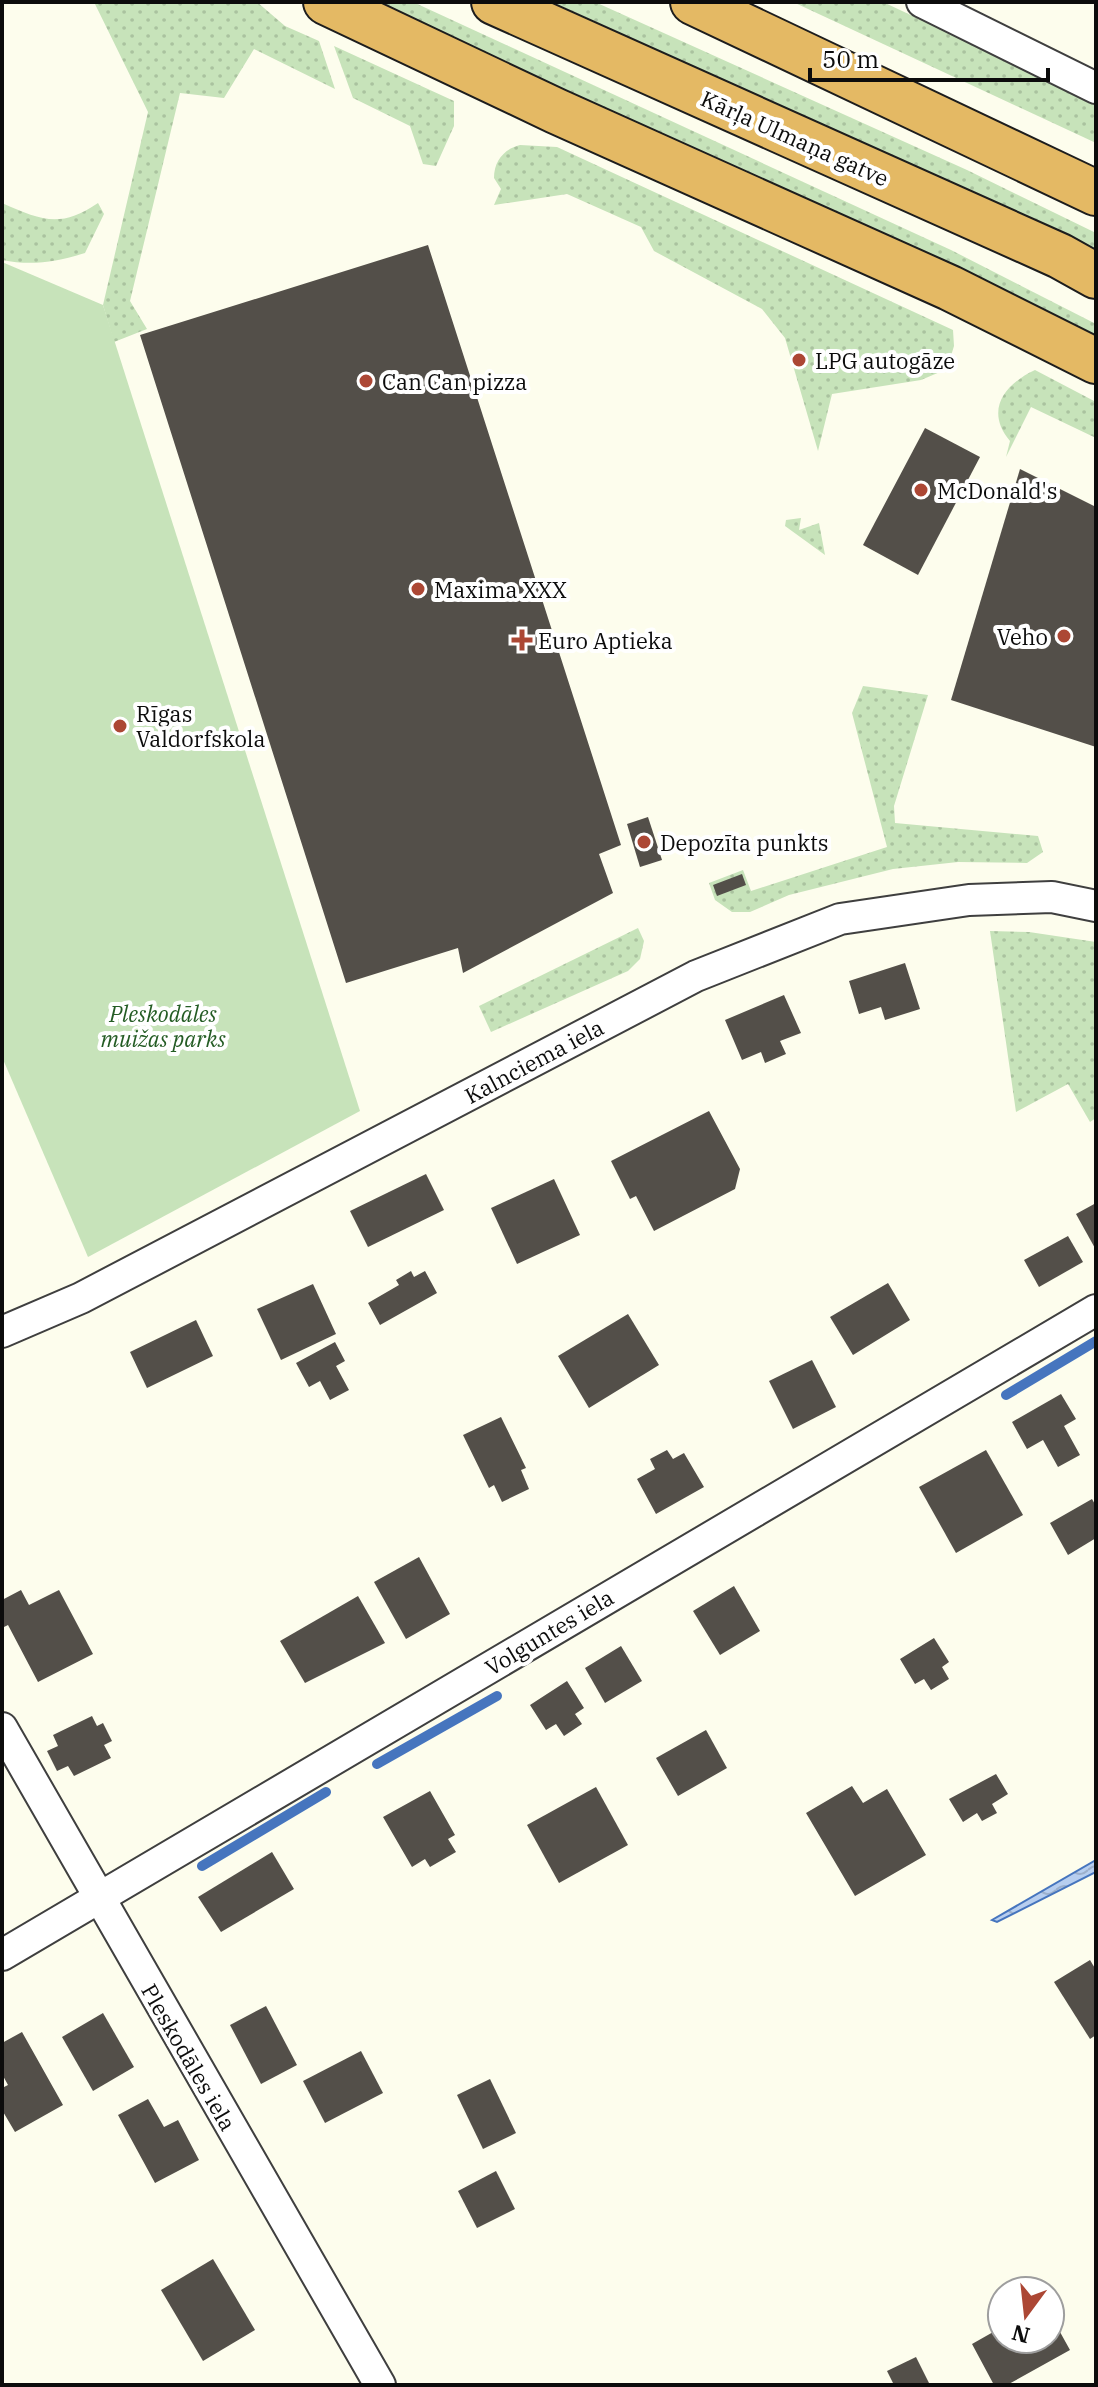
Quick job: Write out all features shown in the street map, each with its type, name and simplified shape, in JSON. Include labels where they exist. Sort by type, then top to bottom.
[{"type":"highway","points":[[326,2],[556,111],[950,288],[1096,361]]},
{"type":"highway","name":"Kārļa Ulmaņa gatve","points":[[494,2],[1096,276]]},
{"type":"highway","points":[[693,2],[1096,193]]},
{"type":"street","points":[[922,2],[1096,88]]},
{"type":"street","name":"Kalnciema iela","points":[[2,1332],[81,1298],[696,976],[840,919],[969,900],[1052,897],[1096,906]]},
{"type":"street","name":"Volguntes iela","points":[[2,1955],[1096,1310]]},
{"type":"street","name":"Pleskodāles iela","points":[[2,1728],[97,1898],[380,2385]]},
{"type":"green space","points":[[94,2],[257,2],[285,26],[319,41],[335,89],[254,49],[224,98],[180,93],[130,301],[147,329],[114,342],[103,305],[148,112]]},
{"type":"green space","points":[[375,2],[413,2],[951,250],[1096,324],[1096,344]]},
{"type":"green space","points":[[552,2],[595,2],[967,170],[1096,233],[1096,255],[933,175]]},
{"type":"green space","points":[[793,2],[883,2],[1096,102],[1096,143]]},
{"type":"green space","points":[[334,46],[454,101],[454,126],[436,166],[423,164],[410,126],[353,98]]},
{"type":"green space","points":[[520,145],[557,147],[953,330],[954,346],[947,369],[921,380],[832,394],[818,451],[785,338],[762,309],[654,251],[641,227],[567,194],[494,205],[501,189],[494,178],[498,161],[509,149]]},
{"type":"green space","points":[[2,203],[50,219],[72,216],[98,203],[104,214],[85,253],[44,262],[13,262],[2,260]]},
{"type":"green space","name":"Pleskodāles muižas parks","points":[[2,262],[103,305],[360,1111],[88,1257],[2,1057]]},
{"type":"green space","points":[[1035,370],[1096,402],[1096,438],[1031,407],[1006,457],[1010,441],[999,419],[1002,399],[1007,390]]},
{"type":"green space","points":[[801,518],[799,530],[819,523],[825,555],[785,526],[786,520]]},
{"type":"green space","points":[[863,686],[928,695],[894,806],[895,823],[1038,836],[1043,852],[1027,863],[958,862],[893,869],[789,895],[750,912],[732,912],[715,900],[709,883],[743,870],[751,891],[887,847],[852,713]]},
{"type":"green space","points":[[638,928],[644,941],[640,959],[628,971],[491,1032],[479,1006]]},
{"type":"green space","points":[[990,931],[1029,932],[1096,942],[1096,1118],[1090,1122],[1068,1084],[1016,1112]]},
{"type":"water","points":[[1096,1860],[1096,1872],[997,1922],[992,1920]]},
{"type":"building","points":[[428,245],[621,845],[599,854],[613,893],[463,973],[458,948],[346,983],[140,335]]},
{"type":"building","points":[[925,428],[980,457],[918,575],[863,545]]},
{"type":"building","points":[[1020,469],[1096,507],[1096,747],[951,700]]},
{"type":"building","name":"Depozīta punkts","points":[[648,817],[662,860],[640,867],[627,824]]},
{"type":"building","points":[[742,874],[746,885],[717,896],[713,885]]},
{"type":"building","points":[[905,963],[920,1009],[885,1020],[881,1007],[859,1014],[849,981]]},
{"type":"building","points":[[784,995],[801,1033],[780,1041],[786,1054],[765,1063],[761,1052],[742,1060],[725,1020]]},
{"type":"building","points":[[709,1111],[740,1169],[735,1189],[654,1231],[636,1196],[630,1199],[611,1161]]},
{"type":"building","points":[[426,1174],[444,1210],[368,1247],[350,1211]]},
{"type":"building","points":[[554,1179],[580,1235],[517,1264],[491,1208]]},
{"type":"building","points":[[1096,1203],[1096,1250],[1076,1214]]},
{"type":"building","points":[[1068,1236],[1083,1262],[1039,1287],[1024,1260]]},
{"type":"building","points":[[411,1271],[414,1277],[425,1271],[437,1293],[380,1325],[368,1303],[399,1285],[396,1280]]},
{"type":"building","points":[[888,1283],[910,1320],[853,1355],[830,1317]]},
{"type":"building","points":[[313,1284],[336,1334],[281,1360],[257,1309]]},
{"type":"building","points":[[628,1314],[659,1365],[589,1408],[558,1356]]},
{"type":"building","points":[[196,1320],[213,1356],[147,1388],[130,1352]]},
{"type":"building","points":[[335,1342],[345,1361],[336,1366],[349,1390],[330,1400],[320,1381],[309,1387],[296,1363]]},
{"type":"building","points":[[812,1360],[836,1407],[793,1429],[769,1381]]},
{"type":"building","points":[[1061,1394],[1076,1419],[1064,1426],[1080,1455],[1058,1467],[1043,1440],[1027,1449],[1012,1422]]},
{"type":"building","points":[[501,1417],[526,1468],[521,1470],[529,1489],[502,1502],[494,1485],[489,1488],[463,1435]]},
{"type":"building","points":[[667,1450],[673,1459],[684,1453],[704,1487],[656,1514],[637,1479],[655,1469],[650,1459]]},
{"type":"building","points":[[986,1450],[1023,1515],[956,1553],[919,1487]]},
{"type":"building","points":[[1092,1499],[1096,1506],[1096,1538],[1068,1555],[1050,1523]]},
{"type":"building","points":[[419,1557],[450,1614],[406,1639],[374,1582]]},
{"type":"building","points":[[734,1586],[760,1631],[720,1655],[693,1611]]},
{"type":"building","points":[[21,1590],[29,1605],[59,1590],[93,1654],[38,1682],[8,1625],[2,1628],[2,1600]]},
{"type":"building","points":[[358,1596],[385,1643],[305,1683],[280,1641]]},
{"type":"building","points":[[934,1638],[949,1662],[942,1667],[949,1679],[931,1690],[924,1679],[915,1684],[900,1659]]},
{"type":"building","points":[[621,1646],[642,1681],[605,1703],[585,1668]]},
{"type":"building","points":[[567,1681],[584,1708],[575,1714],[582,1724],[564,1736],[556,1724],[546,1730],[530,1705]]},
{"type":"building","points":[[92,1716],[97,1726],[103,1723],[112,1741],[104,1745],[111,1758],[74,1776],[68,1766],[57,1771],[47,1751],[58,1746],[53,1735]]},
{"type":"building","points":[[706,1730],[727,1768],[678,1796],[656,1758]]},
{"type":"building","points":[[996,1774],[1008,1794],[992,1804],[997,1813],[982,1821],[977,1813],[963,1822],[949,1799]]},
{"type":"building","points":[[852,1786],[863,1803],[887,1789],[926,1855],[855,1896],[806,1813]]},
{"type":"building","points":[[596,1787],[628,1845],[559,1883],[527,1825]]},
{"type":"building","points":[[430,1791],[455,1835],[448,1839],[456,1852],[430,1867],[425,1859],[412,1867],[383,1817]]},
{"type":"building","points":[[272,1852],[294,1889],[221,1932],[198,1897]]},
{"type":"building","points":[[1090,1960],[1096,1970],[1096,2035],[1090,2039],[1054,1982]]},
{"type":"building","points":[[266,2006],[297,2065],[261,2084],[230,2025]]},
{"type":"building","points":[[103,2013],[134,2067],[93,2091],[62,2037]]},
{"type":"building","points":[[22,2032],[63,2105],[15,2132],[2,2110],[2,2088],[8,2085],[2,2074],[2,2043]]},
{"type":"building","points":[[361,2051],[383,2093],[325,2123],[303,2081]]},
{"type":"building","points":[[490,2079],[516,2133],[483,2149],[457,2095]]},
{"type":"building","points":[[148,2099],[164,2127],[178,2120],[199,2160],[155,2183],[118,2115]]},
{"type":"building","points":[[496,2171],[515,2209],[477,2228],[458,2191]]},
{"type":"building","points":[[213,2259],[255,2330],[203,2361],[161,2290]]},
{"type":"building","points":[[986,2336],[986,2355],[1061,2355],[1007,2385],[994,2385],[972,2344]]},
{"type":"building","points":[[916,2357],[930,2385],[894,2385],[887,2371]]},
{"type":"waterway","points":[[1006,1395],[1096,1341]]},
{"type":"waterway","points":[[377,1764],[497,1696]]},
{"type":"waterway","points":[[202,1866],[326,1792]]},
{"type":"place","name":"LPG autogāze","points":[[799,360]]},
{"type":"place","name":"Can Can pizza","points":[[366,381]]},
{"type":"place","name":"McDonald's","points":[[921,490]]},
{"type":"place","name":"Maxima XXX","points":[[418,589]]},
{"type":"place","name":"Veho","points":[[1064,636]]},
{"type":"place","name":"Euro Aptieka","points":[[522,640]]},
{"type":"place","name":"Rīgas Valdorfskola","points":[[120,726]]},
{"type":"place","name":"Depozīta punkts","points":[[644,842]]}]
